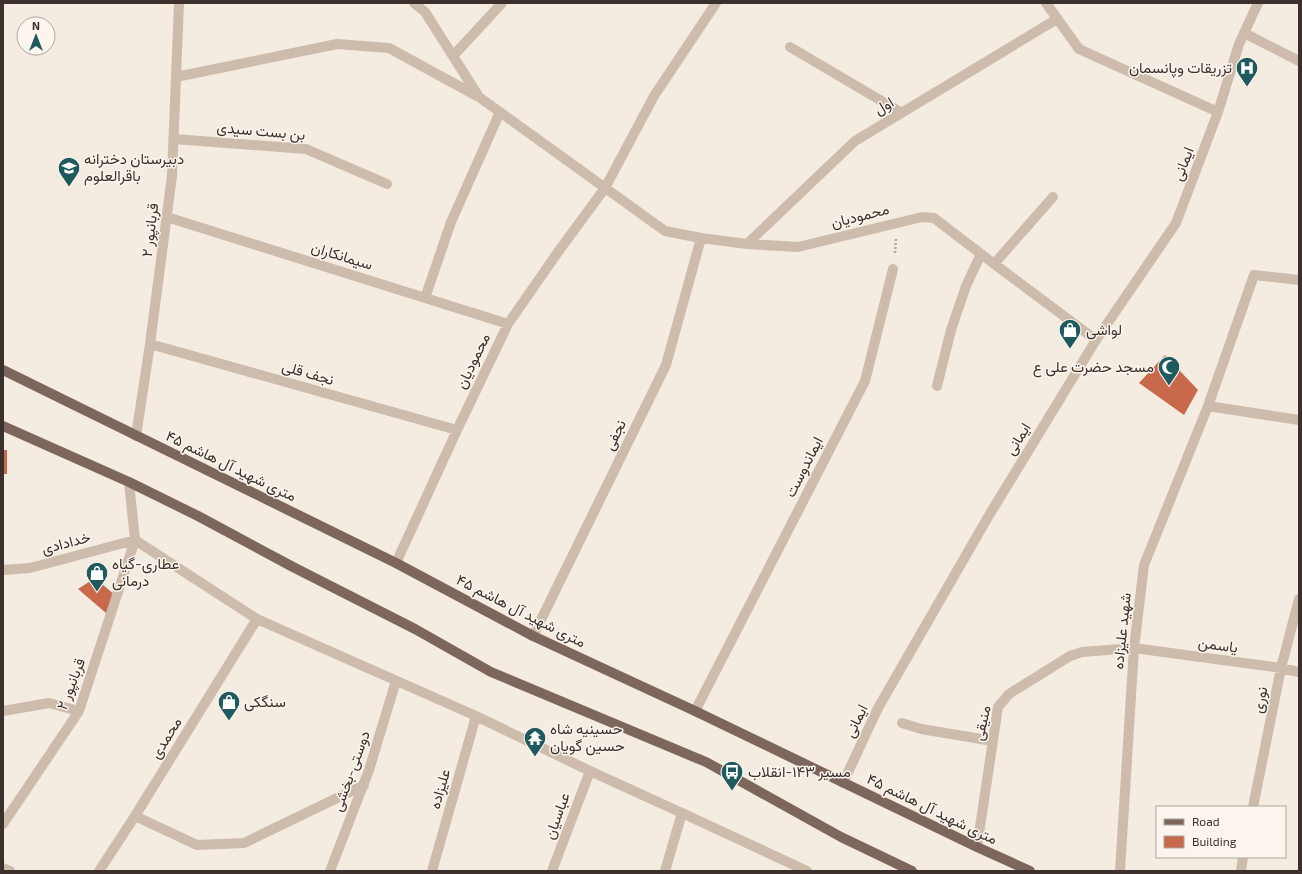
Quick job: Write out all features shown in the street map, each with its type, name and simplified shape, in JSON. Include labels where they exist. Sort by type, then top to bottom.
[{"type":"main road","name":"۴۵ متری شهید آل هاشم","points":[[3,370],[396,564],[533,636],[695,711],[1030,871]]},
{"type":"main road","points":[[3,426],[129,482],[198,516],[293,567],[415,629],[491,672],[706,762],[841,837],[912,871]]},
{"type":"street","name":"قربانپور ۲","points":[[136,436],[150,344],[172,176],[179,3]]},
{"type":"street","name":"محمودیان","points":[[414,3],[425,12],[479,97],[666,231],[701,238],[746,244],[798,246],[922,217],[934,218],[1096,340]]},
{"type":"street","points":[[453,56],[502,3]]},
{"type":"street","name":"محمودیان","points":[[396,564],[457,430],[508,324],[605,188],[654,96],[716,3]]},
{"type":"street","points":[[1046,3],[1079,49],[1218,112]]},
{"type":"street","name":"ایمانی","points":[[843,783],[878,708],[984,524],[1096,340],[1176,223],[1218,112],[1239,44],[1258,3]]},
{"type":"street","name":"اول","points":[[746,244],[855,141],[1058,19]]},
{"type":"street","points":[[1244,33],[1299,61]]},
{"type":"street","points":[[176,77],[337,44],[389,48],[479,97]]},
{"type":"street","points":[[790,47],[902,113]]},
{"type":"street","points":[[425,298],[450,222],[500,112]]},
{"type":"street","name":"بن بست سیدی","points":[[174,139],[306,149],[387,184]]},
{"type":"street","points":[[994,264],[1053,197]]},
{"type":"street","name":"سیمانکاران","points":[[167,217],[508,324]]},
{"type":"street","name":"نجفی","points":[[533,636],[666,365],[701,238]]},
{"type":"street","points":[[937,386],[951,330],[963,293],[981,254]]},
{"type":"street","name":"ایماندوست","points":[[695,711],[865,381],[893,269]]},
{"type":"street","name":"شهید علیزاده","points":[[1120,871],[1134,648],[1144,565],[1208,406],[1254,275],[1299,280]]},
{"type":"street","name":"نجف قلی","points":[[150,344],[457,430]]},
{"type":"street","points":[[1208,406],[1299,420]]},
{"type":"street","points":[[129,482],[135,540],[257,619],[476,716],[590,771],[807,871]]},
{"type":"street","name":"قربانپور ۲","points":[[3,824],[79,711],[135,540]]},
{"type":"street","name":"خدادادی","points":[[3,570],[30,568],[135,540]]},
{"type":"street","name":"نوری","points":[[1253,806],[1281,668],[1299,599]]},
{"type":"street","name":"محمدی","points":[[99,871],[135,816],[257,619]]},
{"type":"street","name":"یاسمن","points":[[1134,648],[1281,668],[1299,672]]},
{"type":"street","name":"منیقی","points":[[977,847],[998,707],[1009,694],[1070,656],[1082,652],[1134,648]]},
{"type":"street","name":"دوستی-بخشی","points":[[330,871],[364,785],[396,681]]},
{"type":"street","points":[[3,711],[49,703],[79,711]]},
{"type":"street","name":"علیزاده","points":[[432,871],[476,716]]},
{"type":"street","points":[[902,723],[921,729],[993,741]]},
{"type":"street","name":"عباسیان","points":[[552,871],[590,771]]},
{"type":"street","points":[[135,816],[197,845],[244,843],[364,785]]},
{"type":"street","points":[[665,871],[682,813]]},
{"type":"street","points":[[1241,871],[1243,858]]},
{"type":"street","points":[[3,868],[10,871]]},
{"type":"path","points":[[893,269],[898,222]]},
{"type":"building","name":"مسجد حضرت علی ع","points":[[1165,355],[1198,390],[1184,415],[1139,383]]},
{"type":"building","points":[[3,450],[7,450],[7,474],[3,474]]},
{"type":"building","name":"عطاری-گیاه درمانی","points":[[95,578],[116,596],[106,613],[78,589]]},
{"type":"place","name":"تزریقات وپانسمان","points":[[1247,88]]},
{"type":"place","name":"دبیرستان دخترانه باقرالعلوم","points":[[69,188]]},
{"type":"place","name":"لواشی","points":[[1070,350]]},
{"type":"place","name":"مسجد حضرت علی ع","points":[[1169,386]]},
{"type":"place","name":"عطاری-گیاه درمانی","points":[[97,592]]},
{"type":"place","name":"سنگکی","points":[[229,722]]},
{"type":"place","name":"حسینیه شاه حسین گویان","points":[[535,758]]},
{"type":"place","name":"مسیر ۱۴۳-انقلاب","points":[[732,792]]}]
